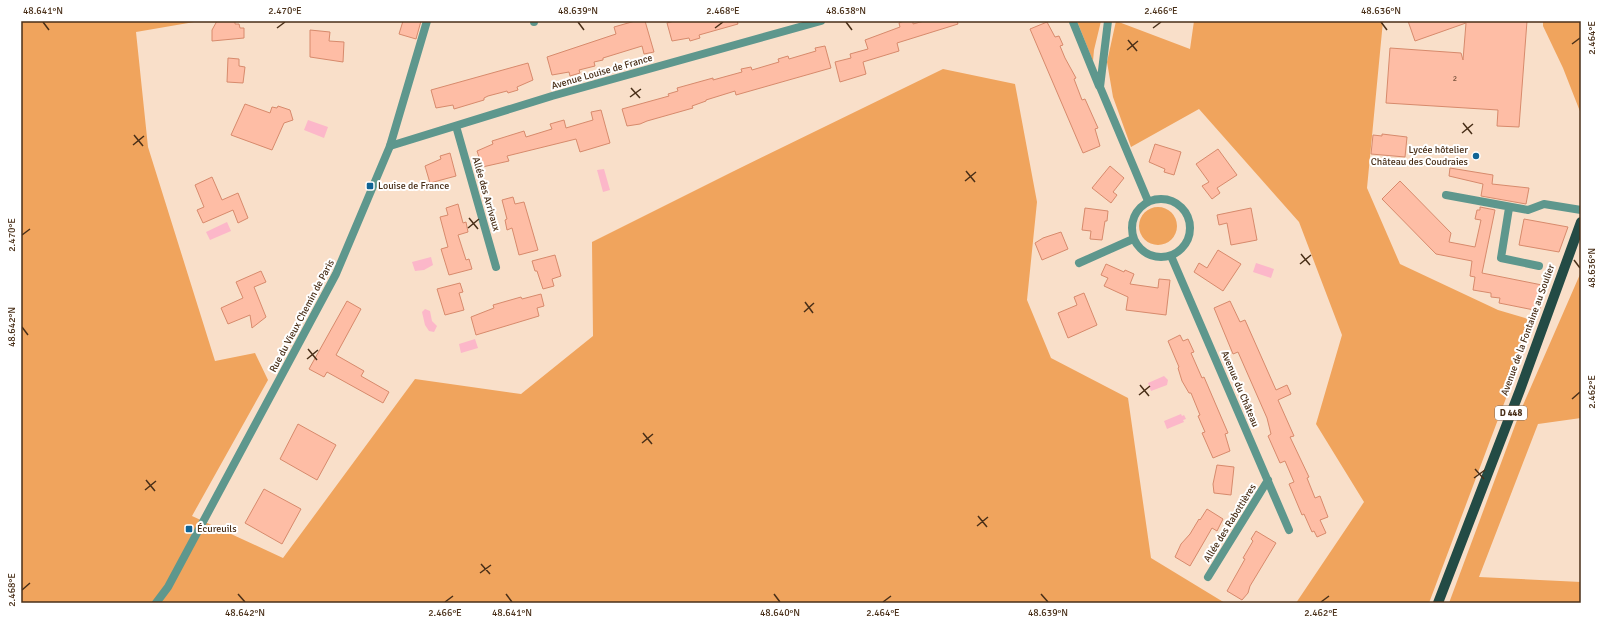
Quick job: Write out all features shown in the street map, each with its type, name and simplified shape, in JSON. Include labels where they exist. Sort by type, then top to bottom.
[{"type":"main road","name":"Avenue de la Fontaine au Soulier","points":[[1438,603],[1520,390],[1581,222]]},
{"type":"street","name":"Rue du Vieux Chemin de Paris","points":[[156,603],[168,587],[336,274],[390,146],[427,21]]},
{"type":"street","name":"Avenue Louise de France","points":[[390,146],[552,96],[821,21]]},
{"type":"street","points":[[1100,87],[1108,21]]},
{"type":"street","points":[[1073,22],[1148,201]]},
{"type":"street","name":"Allée des Arrivaux","points":[[456,126],[496,267]]},
{"type":"street","points":[[1446,195],[1509,208],[1528,210],[1544,204],[1581,210]]},
{"type":"street","points":[[1160,198],[1171,200],[1182,206],[1188,216],[1191,228],[1188,240],[1181,250],[1171,256],[1160,258],[1149,255],[1139,248],[1133,239],[1131,230],[1133,217],[1141,206],[1148,201],[1160,198]]},
{"type":"street","points":[[1509,208],[1501,258],[1540,266]]},
{"type":"street","points":[[1079,263],[1133,239]]},
{"type":"street","name":"Avenue du Château","points":[[1171,256],[1289,530]]},
{"type":"street","name":"Allée des Rabottières","points":[[1208,577],[1268,480]]},
{"type":"shaded area","points":[[21,21],[200,21],[136,32],[148,147],[215,361],[255,353],[268,380],[192,516],[283,558],[415,379],[521,394],[593,336],[592,242],[943,69],[1015,84],[1037,202],[1027,300],[1051,358],[1128,398],[1151,558],[1225,603],[21,603]]},
{"type":"shaded area","points":[[1077,21],[1101,21],[1093,61]]},
{"type":"shaded area","points":[[1116,21],[1190,49],[1194,21],[1383,21],[1367,188],[1400,264],[1498,310],[1535,321],[1429,603],[1296,603],[1364,502],[1316,424],[1342,335],[1299,222],[1199,109],[1131,147],[1113,97],[1107,62]]},
{"type":"shaded area","points":[[1543,21],[1581,21],[1581,114],[1563,68],[1543,26]]},
{"type":"shaded area","points":[[308,120],[328,127],[324,138],[304,130]]},
{"type":"shaded area","points":[[604,169],[610,190],[603,192],[597,170]]},
{"type":"shaded area","points":[[1154,207],[1162,207],[1172,212],[1176,219],[1176,233],[1172,240],[1162,245],[1154,245],[1144,240],[1142,237],[1139,230],[1139,222],[1144,212],[1147,210]]},
{"type":"shaded area","points":[[227,222],[231,231],[210,240],[206,232]]},
{"type":"shaded area","points":[[431,257],[433,265],[424,270],[415,271],[412,262]]},
{"type":"shaded area","points":[[1256,263],[1274,269],[1271,278],[1253,272]]},
{"type":"shaded area","points":[[1581,272],[1581,418],[1538,424],[1479,577],[1581,582],[1581,603],[1449,603],[1520,412]]},
{"type":"shaded area","points":[[425,309],[430,311],[432,321],[437,326],[434,332],[429,331],[425,325],[422,312]]},
{"type":"shaded area","points":[[475,339],[478,348],[461,353],[459,344]]},
{"type":"shaded area","points":[[1164,376],[1168,380],[1167,385],[1151,391],[1148,383]]},
{"type":"shaded area","points":[[1181,414],[1182,416],[1184,415],[1186,419],[1183,420],[1184,422],[1167,429],[1164,421]]},
{"type":"building","points":[[217,21],[235,21],[235,24],[239,24],[240,28],[244,28],[244,38],[212,41],[212,30]]},
{"type":"building","points":[[403,21],[421,21],[416,39],[399,34]]},
{"type":"building","points":[[635,21],[645,21],[654,52],[644,54],[642,46],[603,58],[603,60],[594,62],[595,66],[579,70],[580,73],[570,76],[569,72],[552,75],[547,57],[616,34],[614,27]]},
{"type":"building","points":[[674,21],[737,21],[738,24],[699,35],[700,38],[690,41],[689,38],[672,41],[667,23]]},
{"type":"building","points":[[904,21],[913,21],[913,24],[924,21],[957,21],[958,24],[897,43],[899,51],[863,62],[866,74],[840,82],[835,62],[851,58],[850,54],[868,49],[865,40],[900,27],[899,23]]},
{"type":"building","points":[[1408,21],[1527,21],[1519,127],[1497,126],[1498,110],[1386,103],[1390,48],[1461,53],[1463,60],[1466,23],[1415,41]]},
{"type":"building","points":[[1047,22],[1055,37],[1059,36],[1063,45],[1060,46],[1076,78],[1074,79],[1082,100],[1085,99],[1098,128],[1095,129],[1100,146],[1083,153],[1030,29]]},
{"type":"building","points":[[310,30],[330,32],[329,41],[344,42],[343,62],[310,57]]},
{"type":"building","points":[[825,46],[831,68],[736,95],[735,91],[706,100],[692,106],[693,108],[640,124],[627,126],[622,109],[669,96],[668,94],[678,91],[677,88],[742,72],[741,69],[751,67],[752,70],[779,62],[778,59],[788,56],[789,59],[816,51],[815,48]]},
{"type":"building","points":[[228,58],[239,59],[239,66],[245,67],[243,83],[227,82]]},
{"type":"building","points":[[528,63],[533,80],[517,87],[518,90],[488,96],[484,98],[484,100],[454,109],[453,105],[436,108],[431,90]]},
{"type":"building","points":[[245,104],[270,113],[272,107],[277,108],[278,106],[290,110],[293,120],[284,123],[272,150],[231,135]]},
{"type":"building","points":[[601,110],[610,143],[580,152],[576,139],[507,156],[509,161],[478,168],[476,159],[479,157],[477,151],[493,144],[492,141],[524,131],[526,137],[552,129],[550,124],[564,120],[566,128],[593,120],[591,112]]},
{"type":"building","points":[[1382,134],[1407,137],[1405,157],[1371,154],[1373,135],[1382,136]]},
{"type":"building","points":[[1155,144],[1181,152],[1174,175],[1164,172],[1165,169],[1149,162]]},
{"type":"building","points":[[1218,149],[1237,175],[1217,188],[1220,193],[1212,199],[1202,186],[1209,182],[1196,164]]},
{"type":"building","points":[[450,153],[456,176],[430,183],[425,166],[441,159],[440,156]]},
{"type":"building","points":[[1110,166],[1124,178],[1113,192],[1117,195],[1111,203],[1092,188]]},
{"type":"building","points":[[1450,168],[1493,175],[1492,184],[1529,188],[1526,204],[1481,196],[1483,184],[1449,176]]},
{"type":"building","points":[[212,177],[222,200],[238,193],[248,218],[238,223],[233,210],[203,223],[197,210],[204,207],[195,185]]},
{"type":"building","points":[[1400,181],[1451,233],[1449,242],[1475,247],[1481,220],[1475,219],[1477,210],[1480,210],[1480,207],[1495,210],[1482,273],[1547,286],[1539,311],[1499,303],[1500,298],[1491,297],[1491,293],[1473,290],[1475,277],[1470,276],[1472,261],[1436,254],[1382,199]]},
{"type":"building","points":[[513,197],[515,204],[524,202],[538,250],[519,255],[512,228],[507,230],[505,220],[507,219],[502,200]]},
{"type":"building","points":[[458,204],[463,223],[466,222],[468,232],[458,235],[466,260],[469,259],[472,269],[449,275],[441,249],[448,247],[440,217],[448,215],[446,208]]},
{"type":"building","points":[[1085,208],[1108,211],[1102,240],[1090,239],[1091,231],[1082,230]]},
{"type":"building","points":[[1251,208],[1257,240],[1231,245],[1227,223],[1219,225],[1217,215]]},
{"type":"building","points":[[1524,219],[1568,227],[1559,252],[1519,245]]},
{"type":"building","points":[[1061,232],[1068,249],[1042,260],[1035,243],[1043,238]]},
{"type":"building","points":[[1218,250],[1241,264],[1223,291],[1194,272],[1199,263],[1207,268]]},
{"type":"building","points":[[555,255],[561,276],[552,279],[554,286],[543,289],[532,261]]},
{"type":"building","points":[[1106,264],[1124,272],[1125,270],[1134,274],[1130,284],[1158,288],[1159,279],[1170,280],[1166,315],[1126,310],[1128,297],[1104,286],[1108,278],[1101,275]]},
{"type":"building","points":[[261,271],[266,282],[254,287],[266,317],[252,328],[250,315],[228,324],[221,308],[243,298],[236,282]]},
{"type":"building","points":[[460,283],[463,292],[459,293],[464,310],[445,315],[437,289]]},
{"type":"building","points":[[1084,293],[1097,325],[1068,338],[1058,313],[1077,305],[1074,297]]},
{"type":"building","points":[[541,294],[544,306],[537,308],[539,316],[476,335],[471,317],[494,308],[493,305],[521,297],[522,299]]},
{"type":"building","points":[[347,301],[361,309],[336,355],[364,371],[361,376],[389,392],[383,403],[327,372],[324,377],[309,369]]},
{"type":"building","points":[[1230,301],[1240,322],[1245,320],[1276,390],[1287,385],[1291,394],[1278,400],[1294,436],[1290,437],[1309,477],[1307,478],[1315,498],[1320,496],[1328,517],[1320,520],[1326,533],[1317,537],[1314,531],[1312,532],[1304,514],[1302,515],[1289,484],[1294,482],[1285,461],[1280,463],[1268,436],[1271,434],[1267,418],[1238,352],[1233,354],[1214,308]]},
{"type":"building","points":[[1180,335],[1183,341],[1188,339],[1194,352],[1191,353],[1202,378],[1204,377],[1228,433],[1225,434],[1230,451],[1213,458],[1202,433],[1205,432],[1198,416],[1200,415],[1191,393],[1189,393],[1182,381],[1179,367],[1168,341]]},
{"type":"building","points":[[298,424],[336,445],[317,480],[280,459]]},
{"type":"building","points":[[1217,465],[1234,467],[1231,495],[1214,493],[1213,484]]},
{"type":"building","points":[[264,489],[301,509],[282,544],[245,523]]},
{"type":"building","points":[[1207,509],[1223,519],[1217,531],[1212,528],[1190,566],[1175,557],[1181,544],[1190,534]]},
{"type":"building","points":[[1256,531],[1276,543],[1250,586],[1248,593],[1242,600],[1227,591],[1245,559],[1243,558],[1253,541],[1251,539]]},
{"type":"place","name":"Lycée hôtelier Château des Coudraies","points":[[1476,156]]},
{"type":"place","name":"Louise de France","points":[[370,186]]},
{"type":"place","name":"Écureuils","points":[[189,529]]}]
